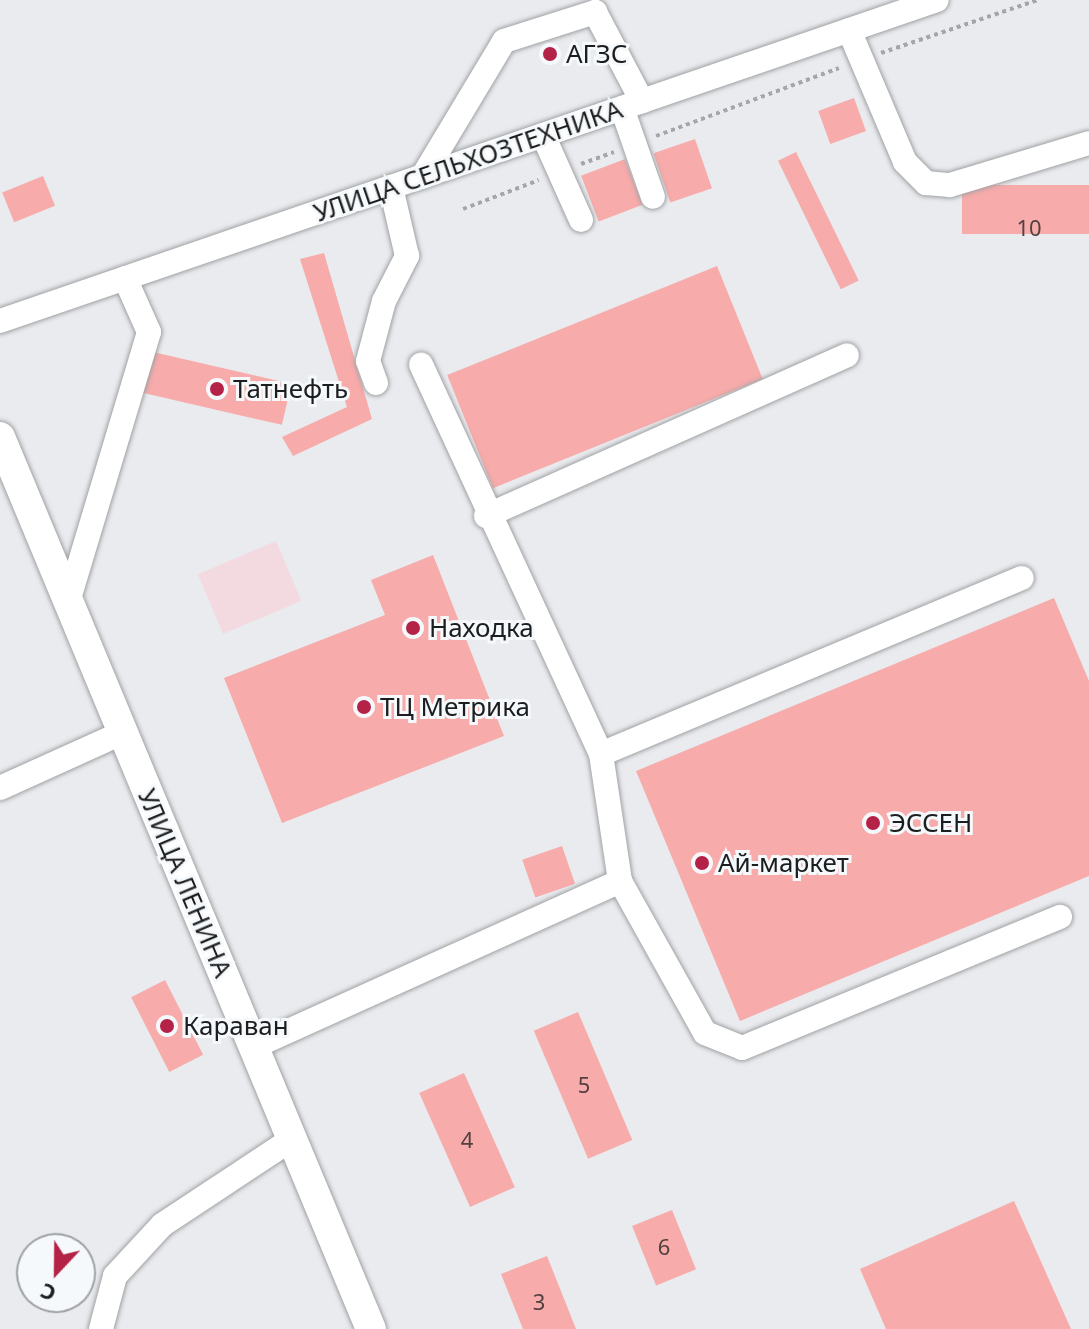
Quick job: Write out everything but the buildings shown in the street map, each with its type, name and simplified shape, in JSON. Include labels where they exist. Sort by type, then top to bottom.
[{"type":"main road","name":"УЛИЦА ЛЕНИНА","points":[[0,437],[371,1329]]},
{"type":"street","name":"УЛИЦА СЕЛЬХОЗТЕХНИКА","points":[[0,321],[937,0]]},
{"type":"street","points":[[423,176],[504,41],[595,12],[632,104],[635,144],[653,197]]},
{"type":"street","points":[[849,30],[864,59],[905,162],[926,183],[950,185],[1089,143]]},
{"type":"street","points":[[543,135],[581,220]]},
{"type":"street","points":[[376,383],[368,361],[384,301],[407,256],[391,187]]},
{"type":"street","points":[[68,602],[149,332],[125,278]]},
{"type":"street","points":[[486,516],[847,355]]},
{"type":"street","points":[[421,365],[486,516],[601,754],[620,881],[705,1033],[742,1048],[1060,917]]},
{"type":"street","points":[[601,754],[1022,578]]},
{"type":"street","points":[[0,788],[122,733]]},
{"type":"street","points":[[253,1047],[620,881]]},
{"type":"street","points":[[101,1329],[115,1276],[162,1225],[292,1139]]},
{"type":"path","points":[[463,209],[864,59],[1038,0]]},
{"type":"shaded area","points":[[276,541],[301,601],[223,634],[198,574]]},
{"type":"place","name":"АГЗС","points":[[550,54]]},
{"type":"place","name":"Татнефть","points":[[217,389]]},
{"type":"place","name":"Находка","points":[[413,628]]},
{"type":"place","name":"ТЦ Метрика","points":[[364,707]]},
{"type":"place","name":"ЭССЕН","points":[[873,823]]},
{"type":"place","name":"Ай-маркет","points":[[702,863]]},
{"type":"place","name":"Караван","points":[[167,1026]]}]
